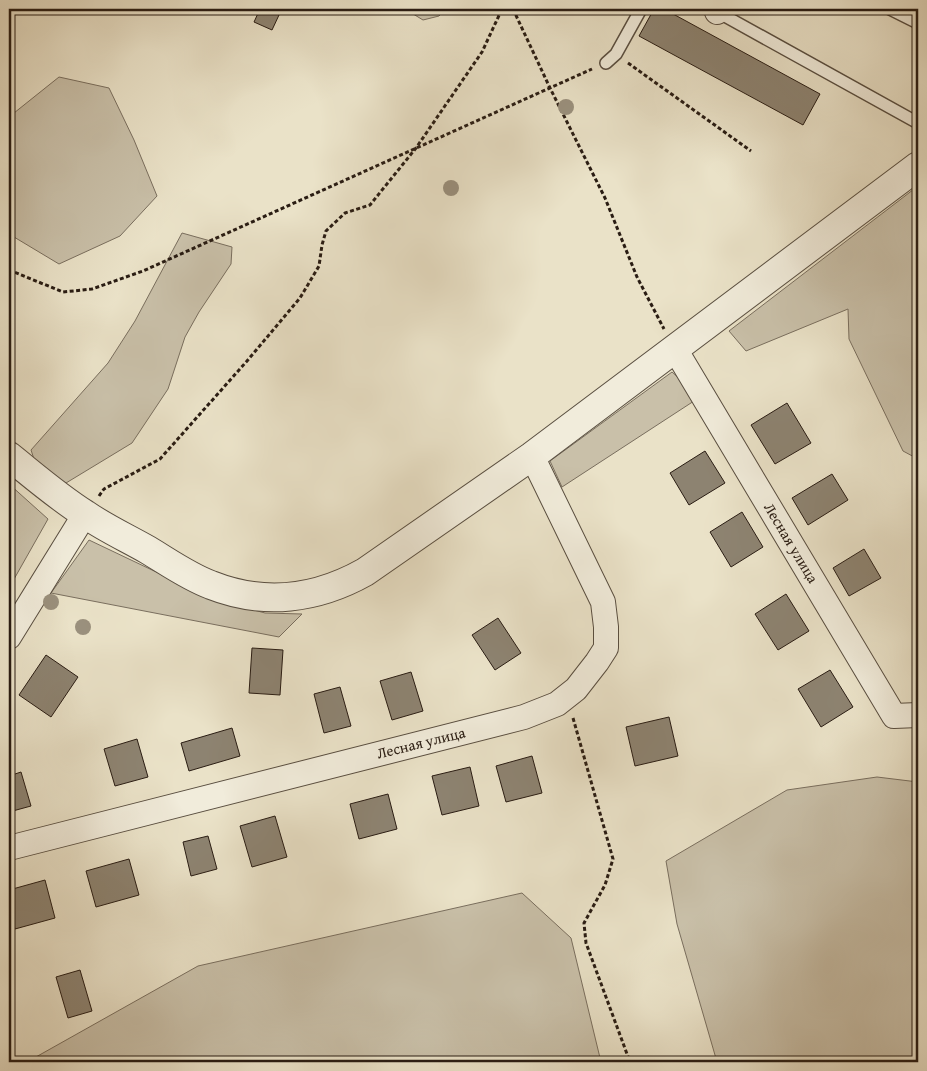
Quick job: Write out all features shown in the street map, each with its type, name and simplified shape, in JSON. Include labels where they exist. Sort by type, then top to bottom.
[{"type":"street","points":[[9,456],[85,514],[210,585],[249,596],[276,597],[316,592],[341,584],[365,572],[532,456],[918,166]]},
{"type":"street","name":"Лесная улица","points":[[675,349],[894,716],[918,715]]},
{"type":"street","name":"Лесная улица","points":[[9,848],[524,717],[558,704],[576,689],[606,648],[606,627],[603,602],[532,456]]},
{"type":"street","points":[[9,637],[85,514]]},
{"type":"lane","points":[[606,63],[616,54],[641,9]]},
{"type":"lane","points":[[890,9],[918,23]]},
{"type":"lane","points":[[715,10],[918,123]]},
{"type":"path","points":[[85,514],[104,488],[160,459],[300,298],[319,266],[326,231],[344,213],[370,205],[416,148],[482,52],[502,9]]},
{"type":"path","points":[[513,9],[604,198],[637,277],[675,349]]},
{"type":"path","points":[[616,54],[752,151]]},
{"type":"path","points":[[9,270],[63,292],[92,289],[142,271],[606,63]]},
{"type":"path","points":[[566,696],[613,859],[605,885],[584,923],[586,944],[630,1062]]},
{"type":"shaded area","points":[[405,9],[446,9],[439,16],[423,20]]},
{"type":"shaded area","points":[[59,77],[109,88],[134,140],[157,196],[120,236],[59,264],[9,234],[9,117]]},
{"type":"shaded area","points":[[918,186],[918,459],[903,451],[849,339],[848,309],[746,351],[729,331]]},
{"type":"shaded area","points":[[182,233],[232,247],[231,264],[185,337],[168,389],[132,443],[66,483],[38,471],[31,450],[108,363],[135,321]]},
{"type":"shaded area","points":[[672,372],[689,387],[694,401],[562,487],[550,461]]},
{"type":"shaded area","points":[[9,484],[48,519],[9,588]]},
{"type":"shaded area","points":[[89,540],[213,599],[265,613],[302,614],[279,637],[51,593]]},
{"type":"shaded area","points":[[877,777],[918,782],[918,1062],[717,1062],[677,924],[666,861],[787,790]]},
{"type":"shaded area","points":[[522,893],[571,938],[601,1062],[27,1062],[198,966]]},
{"type":"building","points":[[260,9],[265,9],[279,15],[272,30],[254,22]]},
{"type":"building","points":[[654,9],[664,9],[820,94],[803,125],[639,36]]},
{"type":"building","points":[[787,403],[811,443],[775,464],[751,425]]},
{"type":"building","points":[[705,451],[725,483],[689,505],[670,473]]},
{"type":"building","points":[[832,474],[848,500],[808,525],[792,498]]},
{"type":"building","points":[[742,512],[763,547],[731,567],[710,532]]},
{"type":"building","points":[[864,549],[881,578],[849,596],[833,568]]},
{"type":"building","points":[[786,594],[809,631],[778,650],[755,614]]},
{"type":"building","points":[[498,618],[521,653],[495,670],[472,635]]},
{"type":"building","points":[[252,648],[283,650],[280,695],[249,693]]},
{"type":"building","points":[[46,655],[78,677],[51,717],[19,695]]},
{"type":"building","points":[[830,670],[853,707],[821,727],[798,689]]},
{"type":"building","points":[[411,672],[423,711],[392,720],[380,681]]},
{"type":"building","points":[[340,687],[351,726],[324,733],[314,694]]},
{"type":"building","points":[[669,717],[678,756],[635,766],[626,727]]},
{"type":"building","points":[[232,728],[240,756],[189,771],[181,743]]},
{"type":"building","points":[[137,739],[148,777],[115,786],[104,749]]},
{"type":"building","points":[[532,756],[542,793],[506,802],[496,766]]},
{"type":"building","points":[[470,767],[479,806],[442,815],[432,776]]},
{"type":"building","points":[[21,772],[31,806],[9,812],[9,776]]},
{"type":"building","points":[[388,794],[397,829],[359,839],[350,804]]},
{"type":"building","points":[[275,816],[287,857],[252,867],[240,826]]},
{"type":"building","points":[[208,836],[217,869],[191,876],[183,842]]},
{"type":"building","points":[[129,859],[139,895],[96,907],[86,871]]},
{"type":"building","points":[[45,880],[55,918],[15,929],[9,906],[9,890]]},
{"type":"building","points":[[80,970],[92,1011],[68,1018],[56,977]]}]
